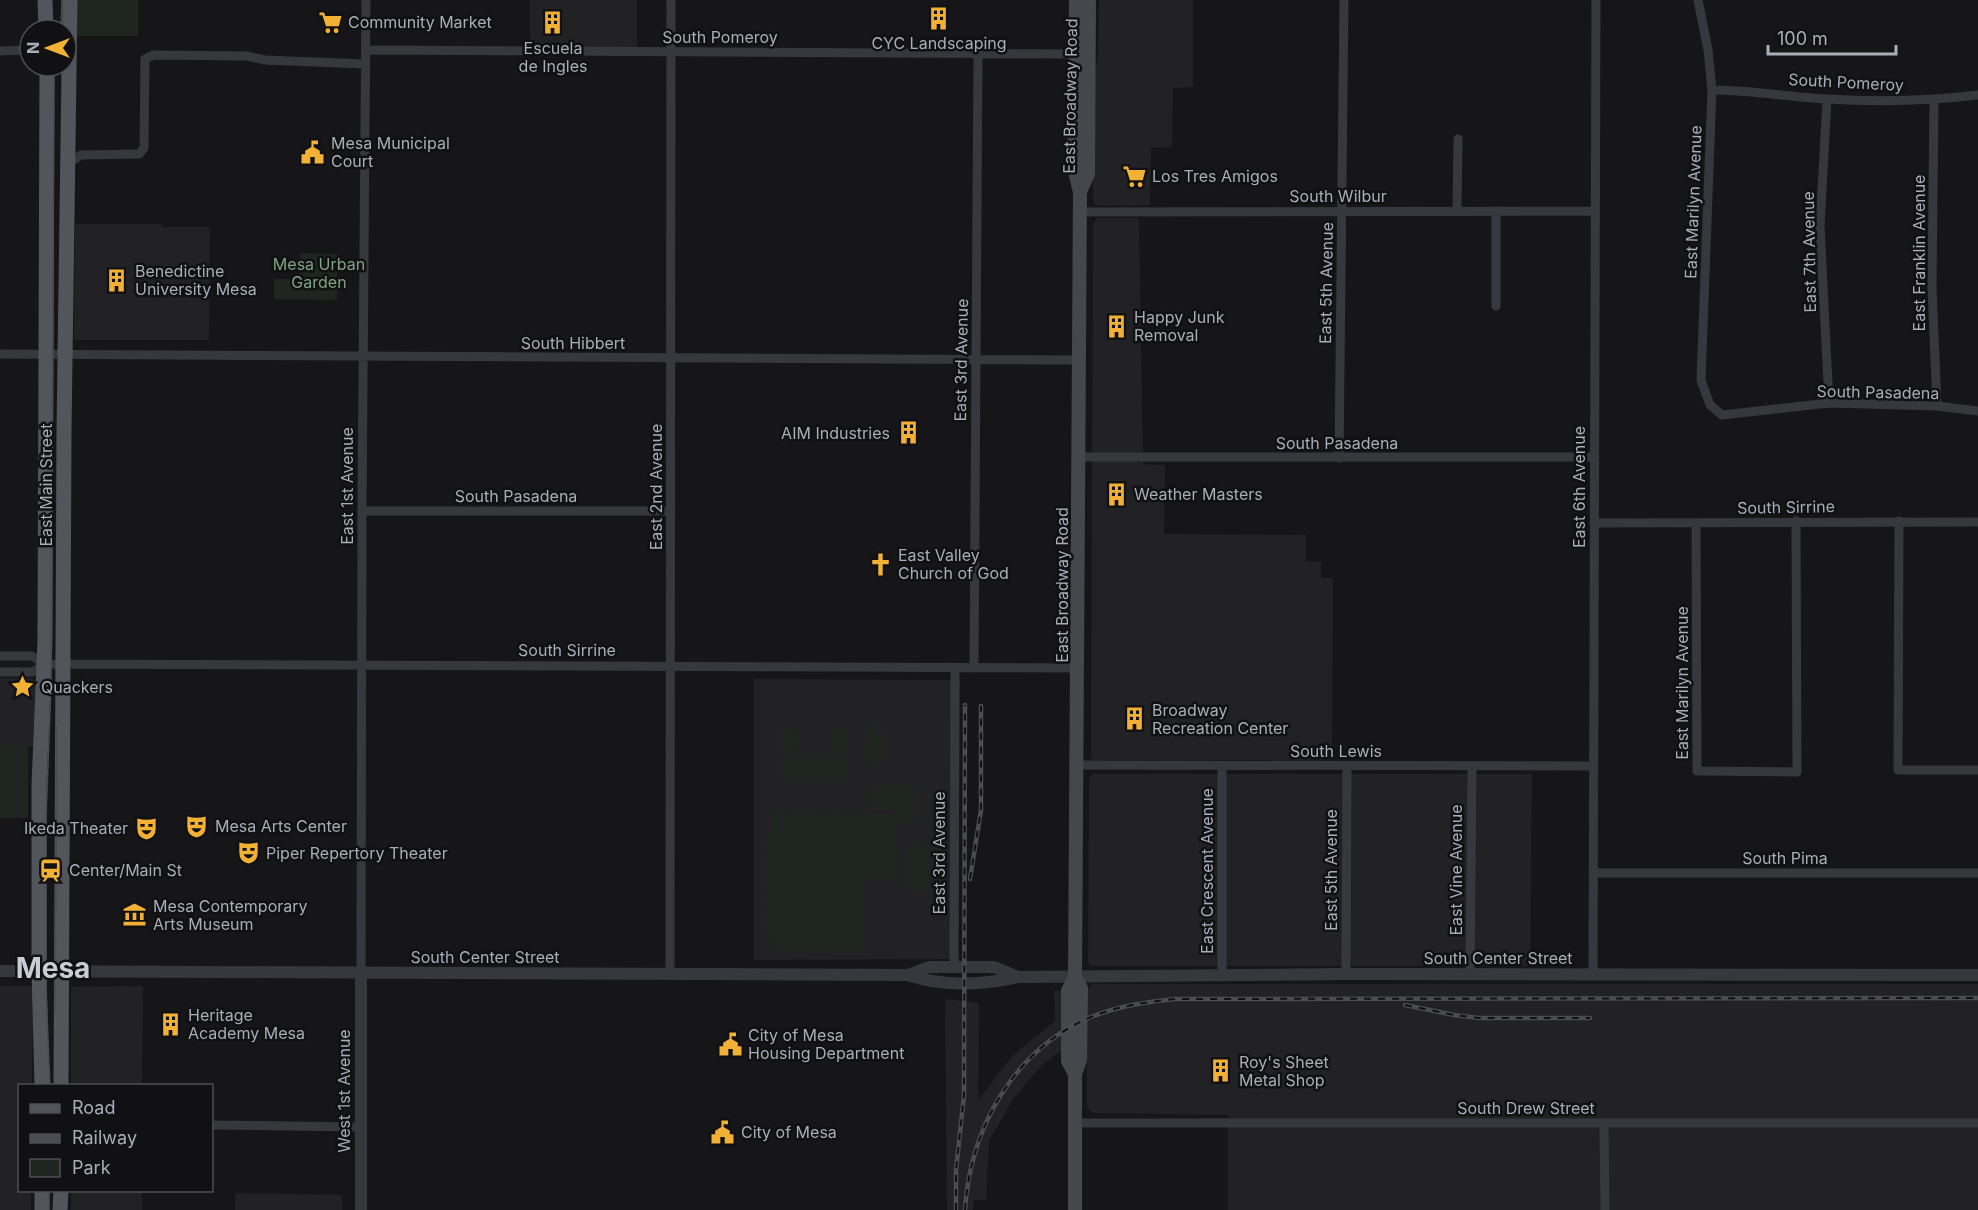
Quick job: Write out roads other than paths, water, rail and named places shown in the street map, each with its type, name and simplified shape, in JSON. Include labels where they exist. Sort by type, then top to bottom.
[{"type":"main road","name":"East Main Street","points":[[42,1084],[39,971],[39,747],[54,664],[65,354],[70,0]]},
{"type":"main road","name":"East Broadway Road","points":[[1075,1210],[1075,1074],[1068,1061],[1068,991],[1076,977],[1081,360],[1080,192],[1074,168],[1076,0]]},
{"type":"main road","name":"East Broadway Road","points":[[1080,192],[1088,174],[1089,0]]},
{"type":"main road","name":"East Main Street","points":[[47,78],[46,354],[63,971],[61,1084]]},
{"type":"main road","points":[[42,1192],[42,1210]]},
{"type":"main road","points":[[60,1192],[60,1210]]},
{"type":"street","name":"East 1st Avenue","points":[[361,973],[366,0]]},
{"type":"street","name":"East 2nd Avenue","points":[[670,974],[671,0]]},
{"type":"street","name":"East 5th Avenue","points":[[1339,458],[1344,0]]},
{"type":"street","name":"East 6th Avenue","points":[[1593,974],[1596,0]]},
{"type":"street","name":"East Marilyn Avenue","points":[[1698,0],[1708,50],[1712,90],[1701,380],[1710,405]]},
{"type":"street","name":"South Pomeroy","points":[[366,50],[1075,54]]},
{"type":"street","points":[[0,51],[18,51]]},
{"type":"street","name":"East 3rd Avenue","points":[[974,668],[978,53]]},
{"type":"street","points":[[67,169],[72,160],[81,155],[139,154],[144,148],[145,59],[153,55],[247,56],[266,60],[365,64]]},
{"type":"street","name":"South Pomeroy","points":[[1712,90],[1741,90],[1827,99],[1934,100],[1978,95]]},
{"type":"street","name":"East 7th Avenue","points":[[1827,99],[1820,226],[1829,403]]},
{"type":"street","name":"East Franklin Avenue","points":[[1934,100],[1932,287],[1937,406]]},
{"type":"street","points":[[67,139],[72,150],[81,155]]},
{"type":"street","points":[[1457,211],[1458,139]]},
{"type":"street","points":[[1496,211],[1496,306]]},
{"type":"street","name":"South Wilbur","points":[[1080,212],[1595,211]]},
{"type":"street","name":"South Hibbert","points":[[0,354],[1081,360]]},
{"type":"street","name":"South Pasadena","points":[[1710,405],[1722,415],[1829,403],[1937,406],[1978,411]]},
{"type":"street","name":"South Pasadena","points":[[1080,457],[1594,457]]},
{"type":"street","name":"South Pasadena","points":[[362,511],[671,511]]},
{"type":"street","name":"East Marilyn Avenue","points":[[1696,523],[1697,771],[1797,772],[1796,521]]},
{"type":"street","points":[[1899,521],[1898,770],[1978,770]]},
{"type":"street","name":"South Sirrine","points":[[1594,523],[1978,522]]},
{"type":"street","points":[[0,656],[32,656],[54,664]]},
{"type":"street","points":[[0,672],[32,672],[54,664]]},
{"type":"street","name":"South Sirrine","points":[[54,664],[1078,668]]},
{"type":"street","name":"East 3rd Avenue","points":[[954,967],[955,668]]},
{"type":"street","name":"South Lewis","points":[[1077,765],[1593,766]]},
{"type":"street","name":"East Crescent Avenue","points":[[1222,766],[1222,975]]},
{"type":"street","name":"East 5th Avenue","points":[[1346,974],[1347,766]]},
{"type":"street","name":"East Vine Avenue","points":[[1470,975],[1472,766]]},
{"type":"street","name":"South Pima","points":[[1593,873],[1978,873]]},
{"type":"street","name":"South Center Street","points":[[908,975],[928,967],[994,967],[1018,977]]},
{"type":"street","name":"South Center Street","points":[[0,971],[908,975],[929,982],[957,983],[992,983],[1018,977],[1346,974],[1978,975]]},
{"type":"street","name":"West 1st Avenue","points":[[361,973],[361,1210]]},
{"type":"street","name":"South Drew Street","points":[[1075,1123],[1978,1123]]},
{"type":"street","points":[[1604,1123],[1605,1210]]},
{"type":"street","points":[[213,1125],[361,1127]]},
{"type":"tram line","points":[[61,18],[62,0]]},
{"type":"tram line","points":[[50,1084],[46,994],[46,817],[51,685],[54,78]]},
{"type":"tram line","points":[[55,1011],[57,726]]},
{"type":"tram line","points":[[49,1192],[49,1210]]},
{"type":"railway","points":[[956,1210],[956,1170],[964,1095],[965,705]]},
{"type":"railway","points":[[970,879],[981,810],[981,706]]},
{"type":"railway","points":[[965,1210],[976,1150],[986,1122],[1018,1071],[1063,1031],[1091,1017],[1132,1005],[1176,999],[1978,998]]},
{"type":"railway","points":[[1405,1005],[1479,1018],[1590,1018]]},
{"type":"place","name":"CYC Landscaping","points":[[939,18]]},
{"type":"place","name":"Community Market","points":[[330,22]]},
{"type":"place","name":"Escuela de Ingles","points":[[553,23]]},
{"type":"place","name":"Mesa Municipal Court","points":[[313,152]]},
{"type":"place","name":"Los Tres Amigos","points":[[1134,176]]},
{"type":"place","name":"Benedictine University Mesa","points":[[117,280]]},
{"type":"place","name":"Happy Junk Removal","points":[[1116,326]]},
{"type":"place","name":"AIM Industries","points":[[908,433]]},
{"type":"place","name":"Weather Masters","points":[[1116,494]]},
{"type":"place","name":"East Valley Church of God","points":[[880,564]]},
{"type":"place","name":"Quackers","points":[[23,687]]},
{"type":"place","name":"Broadway Recreation Center","points":[[1134,719]]},
{"type":"place","name":"Mesa Arts Center","points":[[197,826]]},
{"type":"place","name":"Ikeda Theater","points":[[146,828]]},
{"type":"place","name":"Piper Repertory Theater","points":[[248,853]]},
{"type":"place","name":"Center/Main St","points":[[51,870]]},
{"type":"place","name":"Mesa Contemporary Arts Museum","points":[[135,915]]},
{"type":"place","name":"Heritage Academy Mesa","points":[[170,1024]]},
{"type":"place","name":"City of Mesa Housing Department","points":[[730,1044]]},
{"type":"place","name":"Roy's Sheet Metal Shop","points":[[1221,1071]]},
{"type":"place","name":"City of Mesa","points":[[723,1132]]},
{"type":"district","name":"Mesa","points":[[53,968]]},
{"type":"park label","name":"Mesa Urban Garden","points":[[319,273]]}]
